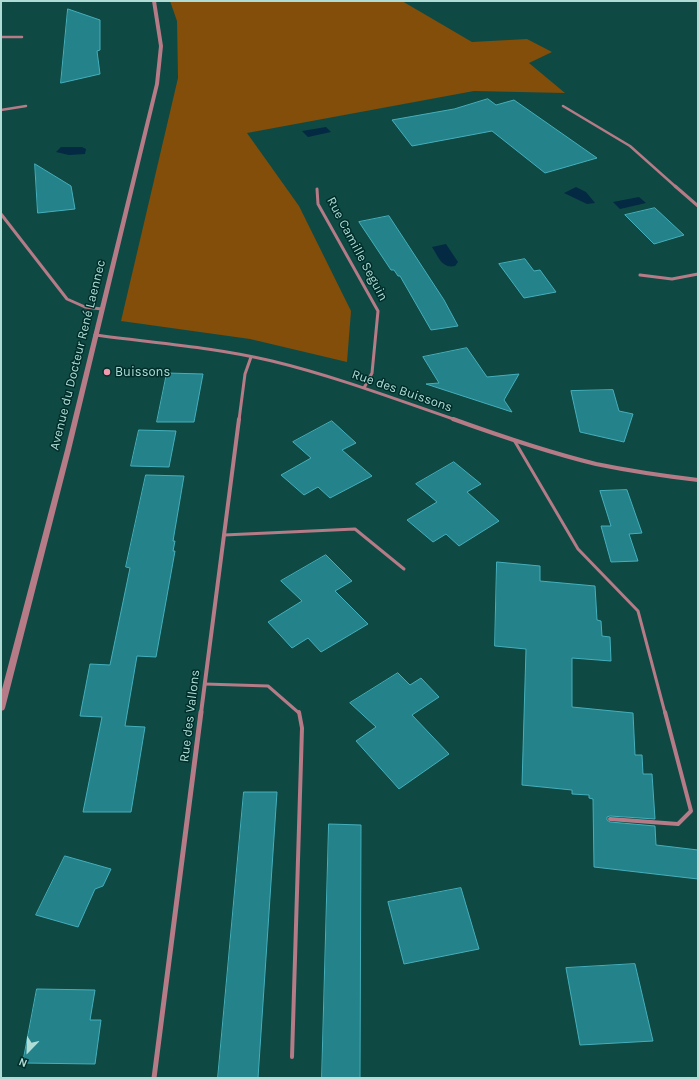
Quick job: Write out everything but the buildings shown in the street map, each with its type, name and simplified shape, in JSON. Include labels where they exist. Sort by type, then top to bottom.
[{"type":"street","name":"Avenue du Docteur René Laennec","points":[[1,708],[68,450],[156,84],[161,46],[155,3]]},
{"type":"street","points":[[1,37],[22,37]]},
{"type":"street","points":[[1,110],[26,106]]},
{"type":"street","points":[[563,106],[630,146],[698,206]]},
{"type":"street","name":"Rue Camille Seguin","points":[[317,189],[318,204],[378,311],[372,373],[364,388]]},
{"type":"street","points":[[1,214],[67,299],[85,307],[102,309]]},
{"type":"street","points":[[1,219],[6,219]]},
{"type":"street","points":[[640,275],[672,279],[698,274]]},
{"type":"street","name":"Rue des Buissons","points":[[95,335],[251,357],[295,366],[364,388],[514,440],[608,467],[662,477],[698,480]]},
{"type":"street","name":"Rue des Vallons","points":[[154,1078],[245,374],[251,357]]},
{"type":"lane","points":[[514,440],[578,548],[638,611],[691,811],[678,824],[610,819]]},
{"type":"lane","points":[[224,535],[355,529],[404,569]]},
{"type":"lane","points":[[205,684],[268,686],[299,712],[302,728],[292,1057]]},
{"type":"shaded area","points":[[170,1],[402,1],[472,42],[527,39],[552,52],[529,63],[565,93],[474,91],[247,133],[299,206],[351,311],[347,362],[250,339],[121,321],[178,78],[177,21]]},
{"type":"water","points":[[326,127],[331,132],[308,137],[302,131]]},
{"type":"water","points":[[61,147],[82,147],[86,149],[85,154],[69,155],[56,152]]},
{"type":"water","points":[[576,187],[586,192],[595,203],[587,204],[564,193]]},
{"type":"water","points":[[639,197],[646,203],[620,209],[613,202]]},
{"type":"water","points":[[446,244],[458,262],[455,266],[447,266],[444,264],[438,258],[432,247]]},
{"type":"place","name":"Buissons","points":[[107,372]]}]
